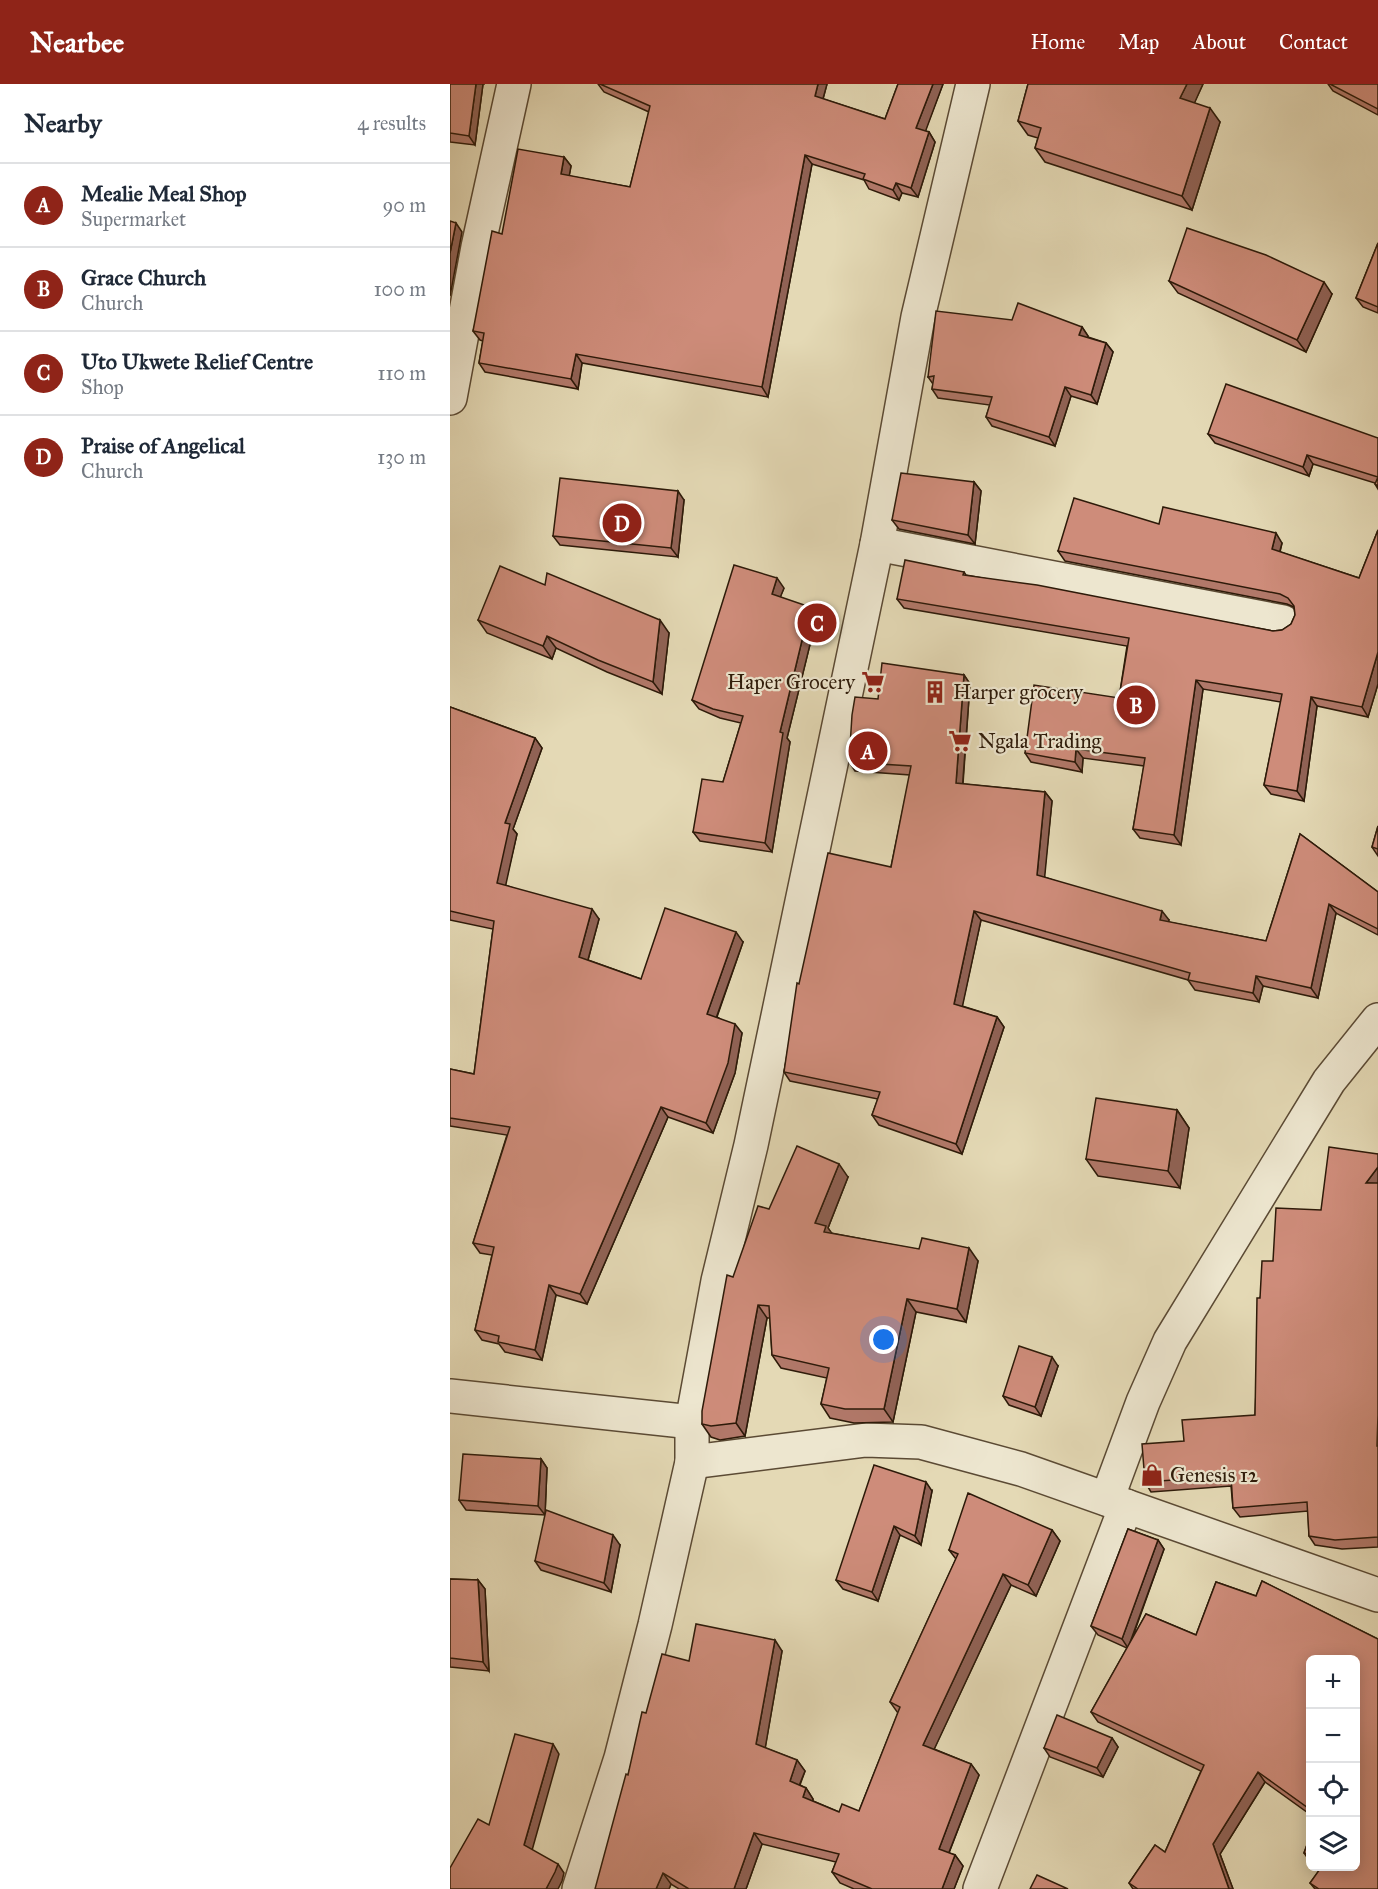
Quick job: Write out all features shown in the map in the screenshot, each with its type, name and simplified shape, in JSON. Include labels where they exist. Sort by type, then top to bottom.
[{"type":"street","points":[[450,398],[478,248],[514,84]]},
{"type":"street","points":[[579,1889],[621,1758],[655,1625],[692,1462],[692,1422],[717,1281],[751,1145],[877,544],[918,316],[974,84]]},
{"type":"street","points":[[877,544],[1283,622]]},
{"type":"street","points":[[980,1889],[1117,1502],[1143,1402],[1170,1341],[1329,1081],[1378,1020]]},
{"type":"street","points":[[450,1396],[692,1422]]},
{"type":"street","points":[[692,1462],[866,1440],[921,1442],[1021,1469],[1378,1595]]},
{"type":"building","points":[[450,84],[476,84],[469,136],[450,133]]},
{"type":"building","points":[[600,84],[818,84],[815,96],[885,119],[898,84],[933,84],[916,128],[929,132],[911,188],[896,183],[893,190],[863,179],[865,174],[805,155],[762,387],[576,354],[571,379],[479,363],[484,333],[473,331],[492,231],[502,234],[518,149],[564,157],[561,174],[630,187],[650,106]]},
{"type":"building","points":[[1028,84],[1187,84],[1180,98],[1210,108],[1182,196],[1035,148],[1041,128],[1018,121]]},
{"type":"building","points":[[1330,84],[1378,84],[1378,109]]},
{"type":"building","points":[[450,221],[456,223],[450,253]]},
{"type":"building","points":[[1187,228],[1266,255],[1324,282],[1297,340],[1169,281]]},
{"type":"building","points":[[1378,243],[1378,307],[1356,298]]},
{"type":"building","points":[[1018,303],[1082,327],[1079,335],[1106,343],[1091,395],[1065,387],[1049,437],[986,417],[992,397],[932,389],[934,376],[928,377],[936,311],[1012,320]]},
{"type":"building","points":[[1226,384],[1378,438],[1378,477],[1307,455],[1303,467],[1208,434]]},
{"type":"building","points":[[901,473],[974,482],[968,535],[892,520]]},
{"type":"building","points":[[560,478],[678,491],[671,548],[553,536]]},
{"type":"building","points":[[1074,498],[1159,524],[1163,507],[1276,533],[1272,549],[1359,578],[1378,530],[1378,652],[1362,707],[1311,697],[1297,791],[1264,785],[1282,694],[1196,680],[1174,835],[1133,829],[1145,758],[1076,749],[1075,762],[1025,753],[1034,685],[1119,698],[1129,638],[897,599],[905,560],[964,572],[963,575],[1037,585],[1273,631],[1282,630],[1291,624],[1295,615],[1294,606],[1288,598],[1280,594],[1058,551]]},
{"type":"building","points":[[734,565],[777,578],[772,594],[810,607],[780,732],[783,733],[765,843],[693,832],[702,779],[723,782],[743,716],[713,709],[692,700]]},
{"type":"building","points":[[500,566],[545,585],[547,573],[660,620],[653,682],[547,636],[543,646],[478,620]]},
{"type":"building","points":[[882,663],[964,675],[956,783],[1045,792],[1037,875],[1162,911],[1160,920],[1266,941],[1300,834],[1378,892],[1378,929],[1329,904],[1311,988],[1256,976],[1253,993],[1188,980],[1190,973],[974,911],[954,1004],[997,1017],[956,1144],[872,1115],[880,1092],[784,1072],[797,983],[799,984],[828,853],[891,867],[911,766],[849,762],[855,697],[878,699]]},
{"type":"building","points":[[450,707],[535,738],[505,823],[510,824],[497,883],[592,909],[579,957],[641,979],[665,908],[736,932],[707,1014],[735,1024],[728,1063],[706,1123],[661,1107],[580,1294],[549,1285],[535,1350],[498,1342],[499,1336],[475,1330],[494,1247],[473,1243],[510,1127],[450,1118],[450,1069],[474,1074],[494,921],[450,911]]},
{"type":"building","points":[[1378,826],[1378,849],[1372,847]]},
{"type":"building","points":[[1096,1098],[1177,1110],[1168,1171],[1086,1159]]},
{"type":"building","points":[[797,1146],[839,1164],[815,1223],[826,1226],[824,1232],[919,1249],[922,1238],[969,1248],[957,1309],[907,1299],[884,1409],[845,1409],[821,1404],[829,1368],[772,1355],[769,1306],[758,1305],[736,1423],[711,1426],[702,1424],[702,1411],[727,1275],[733,1277],[758,1206],[769,1209]]},
{"type":"building","points":[[1329,1147],[1378,1154],[1378,1167],[1366,1183],[1378,1183],[1378,1537],[1335,1540],[1309,1536],[1307,1502],[1233,1508],[1231,1476],[1145,1482],[1142,1444],[1184,1441],[1182,1420],[1255,1415],[1257,1298],[1260,1298],[1262,1261],[1273,1261],[1276,1208],[1321,1210]]},
{"type":"building","points":[[1019,1346],[1052,1357],[1035,1407],[1003,1396]]},
{"type":"building","points":[[463,1454],[541,1459],[538,1506],[459,1500]]},
{"type":"building","points":[[874,1465],[926,1482],[915,1536],[894,1526],[872,1592],[836,1580]]},
{"type":"building","points":[[968,1493],[1052,1530],[1028,1585],[1003,1574],[923,1745],[971,1764],[939,1849],[955,1855],[942,1889],[872,1889],[832,1872],[839,1854],[754,1833],[734,1889],[689,1889],[663,1873],[656,1889],[595,1889],[626,1774],[628,1775],[642,1712],[646,1713],[662,1654],[689,1661],[696,1624],[775,1640],[756,1744],[797,1760],[790,1781],[806,1788],[803,1797],[839,1812],[842,1804],[859,1811],[900,1707],[890,1702],[958,1554],[949,1550]]},
{"type":"building","points":[[546,1510],[613,1535],[604,1583],[535,1561]]},
{"type":"building","points":[[1128,1529],[1158,1540],[1122,1639],[1091,1626]]},
{"type":"building","points":[[450,1579],[478,1580],[483,1662],[450,1658]]},
{"type":"building","points":[[1262,1581],[1378,1639],[1378,1889],[1319,1889],[1310,1883],[1318,1871],[1360,1871],[1360,1655],[1306,1655],[1306,1806],[1258,1772],[1213,1844],[1229,1889],[1138,1889],[1129,1883],[1155,1845],[1165,1852],[1204,1765],[1091,1712],[1146,1614],[1196,1635],[1216,1582],[1256,1596]]},
{"type":"building","points":[[1057,1715],[1112,1738],[1097,1768],[1044,1748]]},
{"type":"building","points":[[515,1734],[553,1744],[524,1845],[558,1864],[555,1872],[546,1889],[450,1889],[450,1868],[478,1819],[489,1825]]},
{"type":"building","points":[[1037,1875],[1068,1889],[1030,1889]]},
{"type":"place","name":"Praise of Angelical","points":[[622,523]]},
{"type":"place","name":"Uto Ukwete Relief Centre","points":[[817,623]]},
{"type":"place","name":"Haper Grocery","points":[[873,682]]},
{"type":"place","name":"Harper grocery","points":[[935,692]]},
{"type":"place","name":"Grace Church","points":[[1136,705]]},
{"type":"place","name":"Ngala Trading","points":[[960,741]]},
{"type":"place","name":"Mealie Meal Shop","points":[[868,751]]},
{"type":"place","name":"Genesis 12","points":[[1152,1475]]}]
